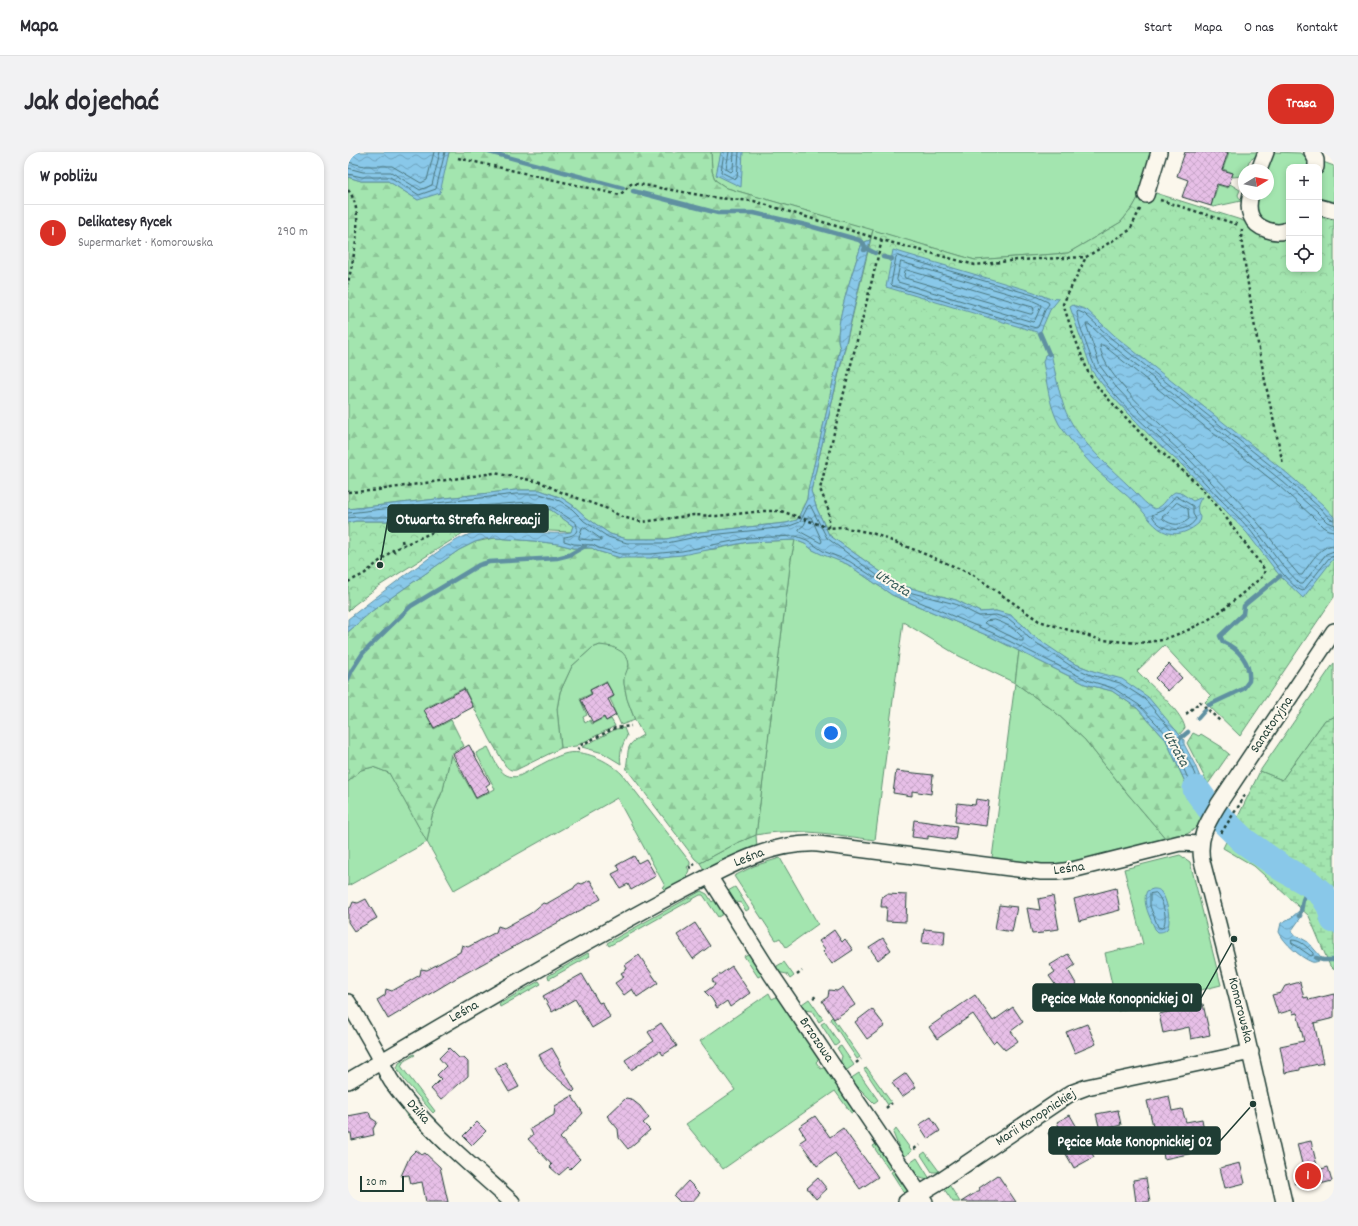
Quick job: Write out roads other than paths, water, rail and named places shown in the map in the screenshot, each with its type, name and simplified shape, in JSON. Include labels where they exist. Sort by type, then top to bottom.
[{"type":"street","points":[[1146,195],[1159,152]]},
{"type":"street","points":[[1261,164],[1266,152]]},
{"type":"street","points":[[1251,200],[1250,215],[1256,223],[1273,232],[1286,231]]},
{"type":"street","points":[[1322,208],[1334,211]]},
{"type":"street","name":"Sanatoryjna","points":[[1210,819],[1334,632]]},
{"type":"street","name":"Komorowska","points":[[1210,819],[1204,831],[1201,844],[1202,861],[1251,1052],[1284,1202]]},
{"type":"street","name":"Leśna","points":[[348,1080],[474,1006],[632,917],[709,876],[766,851],[805,844],[826,845],[1041,872],[1056,872],[1084,867],[1180,843],[1190,842],[1201,844]]},
{"type":"street","name":"Brzozowa","points":[[709,876],[771,974],[923,1198]]},
{"type":"street","name":"Dzika","points":[[348,1002],[393,1083],[421,1116],[455,1150],[512,1202]]},
{"type":"street","name":"Marii Konopnickiej","points":[[906,1202],[923,1198],[1071,1092],[1083,1088],[1251,1052]]},
{"type":"water","points":[[348,152],[449,152],[440,193],[418,200],[388,181],[361,181],[348,177]]},
{"type":"water","points":[[721,152],[743,152],[741,187],[716,175]]},
{"type":"water","points":[[870,240],[811,491],[817,509],[829,535],[899,585],[956,600],[980,612],[996,611],[1011,615],[1032,635],[1073,663],[1093,671],[1122,679],[1148,697],[1184,740],[1184,744],[1195,765],[1206,792],[1213,801],[1205,813],[1195,804],[1166,740],[1137,708],[1112,691],[1085,684],[991,637],[892,595],[847,564],[821,554],[805,544],[795,540],[748,542],[682,555],[651,558],[621,558],[597,551],[592,548],[574,548],[534,541],[495,538],[485,539],[459,550],[372,611],[348,632],[348,619],[391,585],[458,539],[476,532],[495,529],[564,533],[571,532],[573,526],[551,510],[529,505],[465,511],[387,521],[356,521],[348,523],[348,509],[516,490],[540,490],[562,498],[610,534],[627,539],[666,539],[700,532],[786,523],[797,520],[807,499],[827,410],[840,348],[838,339],[839,327],[845,296],[862,243]]},
{"type":"water","points":[[893,250],[1034,292],[1048,298],[1059,299],[1050,310],[1040,333],[886,287]]},
{"type":"water","points":[[1073,305],[1087,310],[1115,336],[1288,474],[1323,505],[1334,517],[1334,558],[1303,598],[1280,576],[1247,533],[1182,465],[1153,439],[1109,393],[1092,371],[1070,307]]},
{"type":"water","points":[[1051,353],[1064,407],[1069,418],[1083,439],[1144,502],[1155,509],[1161,506],[1175,492],[1181,493],[1193,501],[1202,497],[1198,507],[1200,517],[1199,523],[1189,530],[1177,534],[1163,531],[1155,525],[1128,496],[1098,471],[1083,455],[1059,424],[1053,410],[1043,362],[1045,355]]},
{"type":"water","points":[[1153,889],[1160,891],[1167,905],[1169,922],[1167,929],[1162,932],[1158,932],[1155,929],[1146,905],[1145,895],[1147,891]]},
{"type":"water","points":[[1301,911],[1302,916],[1292,930],[1292,933],[1308,942],[1321,957],[1321,960],[1313,962],[1303,957],[1293,950],[1279,932],[1281,923]]},
{"type":"waterway","points":[[489,152],[623,188]]},
{"type":"waterway","points":[[633,191],[718,213],[754,213],[806,225],[859,240],[864,244],[865,248]]},
{"type":"waterway","points":[[864,250],[865,248],[875,253]]},
{"type":"waterway","points":[[883,257],[892,259]]},
{"type":"waterway","points":[[1040,333],[1049,354]]},
{"type":"waterway","points":[[348,679],[363,653],[411,606],[479,565],[489,562],[557,558],[569,555],[585,546]]},
{"type":"waterway","points":[[1209,705],[1243,689],[1249,681],[1248,668],[1243,657],[1223,642],[1220,636],[1243,614],[1244,606],[1280,576]]},
{"type":"waterway","points":[[1198,718],[1205,710]]},
{"type":"waterway","points":[[1177,741],[1188,732]]},
{"type":"waterway","name":"Utrata","points":[[1196,789],[1209,807],[1244,841],[1282,868],[1310,884],[1323,895],[1330,906],[1334,920]]},
{"type":"waterway","points":[[1299,916],[1303,900],[1310,884]]},
{"type":"waterway","points":[[1316,958],[1323,960],[1334,960]]},
{"type":"place","name":"Otwarta Strefa Rekreacji","points":[[380,565]]},
{"type":"place","name":"Pęcice Małe Konopnickiej 01","points":[[1234,939]]},
{"type":"place","name":"Pęcice Małe Konopnickiej 02","points":[[1253,1104]]},
{"type":"place","name":"Delikatesy Rycek","points":[[1308,1176]]}]
